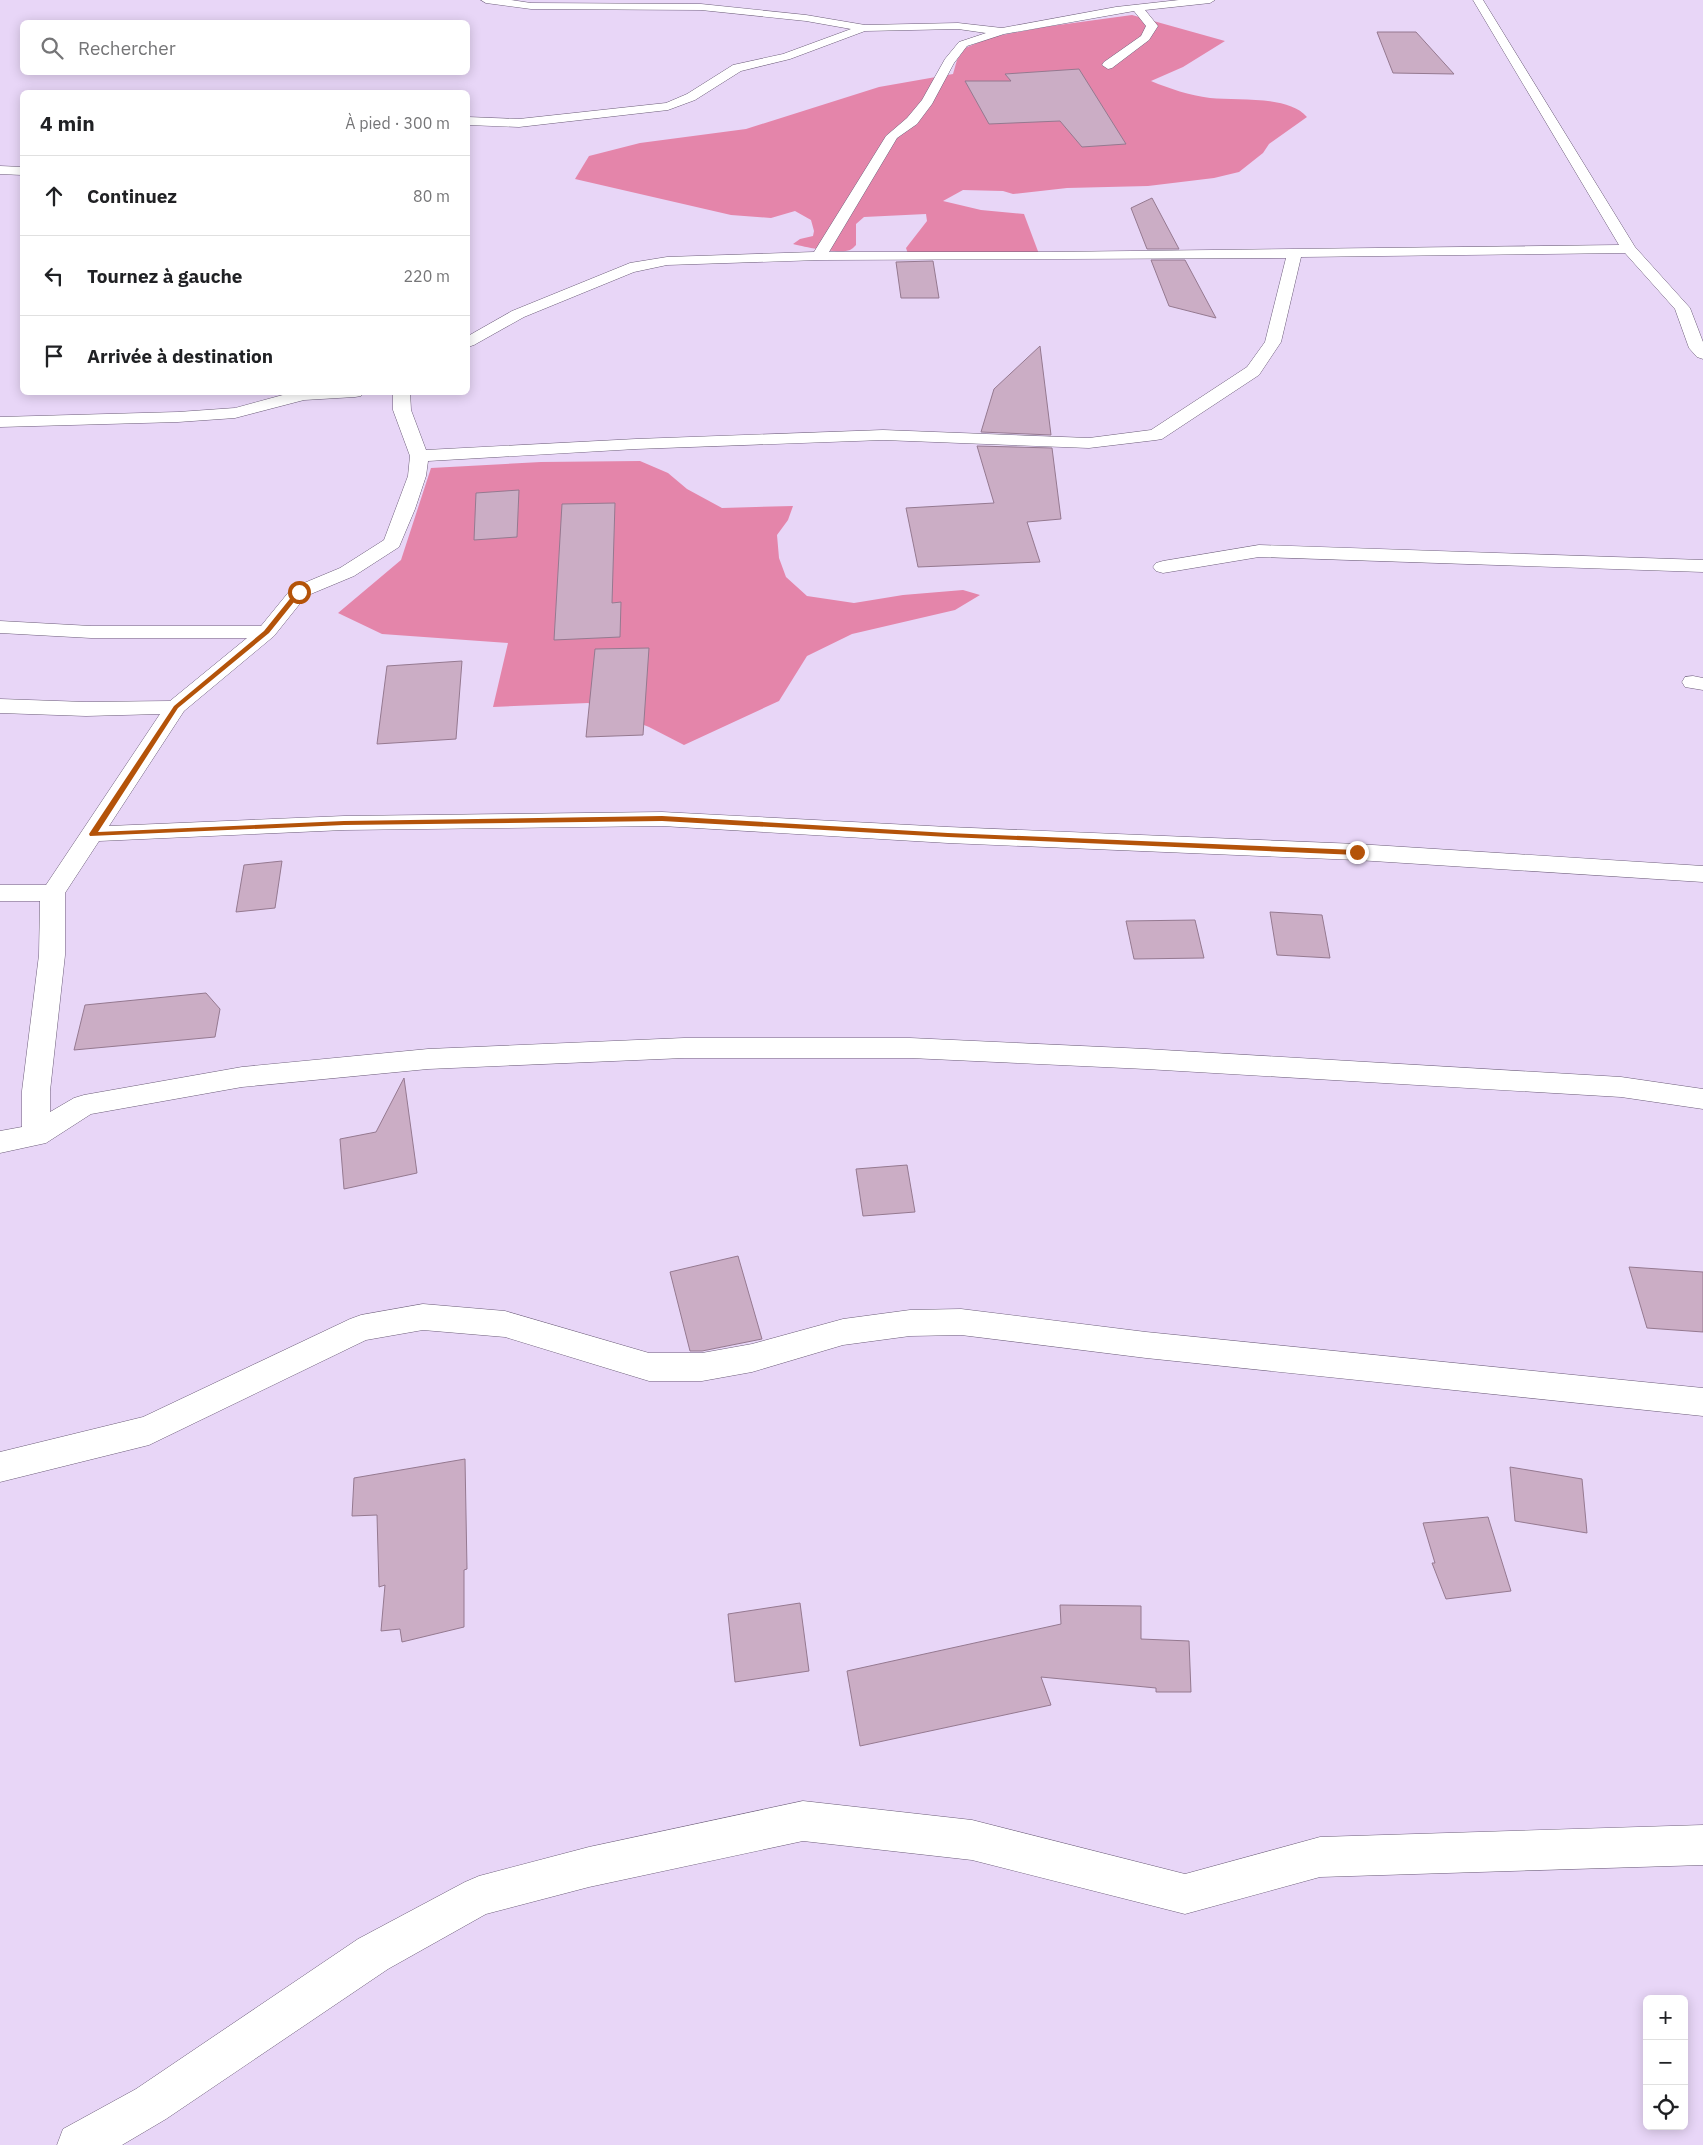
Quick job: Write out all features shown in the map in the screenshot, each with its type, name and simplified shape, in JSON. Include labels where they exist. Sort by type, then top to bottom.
[{"type":"street","points":[[486,0],[531,6],[701,7],[758,12],[865,28],[958,26],[1002,31]]},
{"type":"street","points":[[819,256],[892,136],[912,121],[928,101],[949,62],[963,44],[1002,31],[1116,10],[1210,0]]},
{"type":"street","points":[[1478,0],[1629,248],[1682,308],[1697,348],[1703,354]]},
{"type":"street","points":[[1108,65],[1144,38],[1152,26],[1137,8]]},
{"type":"street","points":[[470,121],[519,123],[668,106],[691,97],[737,68],[786,57],[865,28]]},
{"type":"street","points":[[0,170],[20,172]]},
{"type":"street","points":[[470,341],[518,314],[630,268],[667,261],[819,256],[1041,256],[1629,248]]},
{"type":"street","points":[[419,456],[636,444],[883,436],[1089,443],[1156,435],[1254,371],[1273,342],[1288,287],[1295,252]]},
{"type":"street","points":[[0,422],[178,417],[235,413],[304,395]]},
{"type":"street","points":[[36,1136],[36,1091],[52,955],[53,893],[176,707],[267,632],[299,592],[347,572],[392,543],[414,484],[419,456],[402,410],[401,395]]},
{"type":"street","points":[[1163,567],[1259,551],[1703,566]]},
{"type":"street","points":[[0,627],[91,632],[267,632]]},
{"type":"street","points":[[0,706],[86,709],[176,707]]},
{"type":"street","points":[[93,834],[344,823],[662,818],[948,835],[1357,852],[1703,874]]},
{"type":"street","points":[[0,893],[53,893]]},
{"type":"street","points":[[0,1142],[36,1136],[84,1104],[242,1077],[428,1059],[684,1048],[910,1048],[1136,1059],[1621,1087],[1703,1099]]},
{"type":"street","points":[[0,1467],[149,1430],[361,1328],[423,1317],[505,1324],[649,1367],[702,1367],[752,1358],[843,1332],[910,1323],[961,1322],[1156,1346],[1703,1402]]},
{"type":"street","points":[[79,2145],[152,2104],[373,1954],[479,1896],[590,1867],[803,1822],[972,1840],[1185,1894],[1320,1857],[1703,1845]]},
{"type":"shaded area","points":[[1132,15],[1225,41],[1183,67],[1151,81],[1165,87],[1202,97],[1262,100],[1288,105],[1307,117],[1269,144],[1263,153],[1239,172],[1214,178],[1148,186],[1067,188],[1013,194],[1003,191],[963,190],[943,201],[981,210],[1024,214],[1039,254],[908,254],[906,248],[927,221],[926,214],[864,217],[856,224],[856,245],[851,250],[830,251],[793,244],[800,239],[813,236],[814,231],[811,220],[795,211],[771,218],[731,215],[575,179],[589,156],[640,143],[746,129],[879,87],[953,74],[957,60],[965,48],[992,37],[1044,27]]},
{"type":"shaded area","points":[[640,461],[668,473],[687,489],[722,508],[793,506],[788,520],[777,535],[779,558],[786,577],[807,596],[854,603],[903,595],[963,590],[980,595],[955,610],[852,634],[807,656],[779,701],[684,745],[649,727],[588,703],[493,707],[508,643],[382,634],[338,613],[401,560],[431,468],[541,462]]},
{"type":"building","points":[[1377,32],[1416,32],[1454,74],[1393,73]]},
{"type":"building","points":[[1079,69],[1126,144],[1082,147],[1060,121],[989,124],[965,81],[1011,81],[1005,74]]},
{"type":"building","points":[[1152,198],[1179,249],[1147,249],[1131,208]]},
{"type":"building","points":[[1151,260],[1185,260],[1216,318],[1169,306]]},
{"type":"building","points":[[933,261],[939,298],[901,298],[896,262]]},
{"type":"building","points":[[1040,346],[1051,435],[981,432],[994,389]]},
{"type":"building","points":[[977,446],[1052,448],[1061,519],[1027,522],[1040,562],[918,567],[906,508],[994,503]]},
{"type":"building","points":[[519,490],[517,537],[474,540],[476,493]]},
{"type":"building","points":[[615,503],[612,603],[621,602],[620,637],[554,640],[562,504]]},
{"type":"building","points":[[649,648],[643,735],[586,737],[595,649]]},
{"type":"building","points":[[462,661],[456,739],[377,744],[387,666]]},
{"type":"building","points":[[282,861],[275,908],[236,912],[244,865]]},
{"type":"building","points":[[1270,912],[1322,915],[1330,958],[1277,955]]},
{"type":"building","points":[[1195,920],[1204,958],[1134,959],[1126,921]]},
{"type":"building","points":[[206,993],[220,1009],[215,1037],[74,1050],[85,1005]]},
{"type":"building","points":[[404,1078],[417,1173],[344,1189],[340,1139],[376,1132]]},
{"type":"building","points":[[907,1165],[915,1212],[863,1216],[856,1169]]},
{"type":"building","points":[[738,1256],[762,1339],[702,1351],[690,1351],[670,1272]]},
{"type":"building","points":[[1629,1267],[1703,1272],[1703,1332],[1647,1328]]},
{"type":"building","points":[[465,1459],[467,1569],[464,1570],[464,1627],[402,1642],[400,1629],[381,1631],[385,1585],[379,1587],[377,1515],[352,1516],[354,1478]]},
{"type":"building","points":[[1510,1467],[1582,1479],[1587,1533],[1515,1521]]},
{"type":"building","points":[[1488,1517],[1511,1591],[1446,1599],[1432,1563],[1435,1563],[1423,1523]]},
{"type":"building","points":[[800,1603],[809,1671],[735,1682],[728,1614]]},
{"type":"building","points":[[1060,1605],[1141,1606],[1141,1639],[1189,1641],[1191,1692],[1156,1692],[1156,1688],[1041,1677],[1051,1705],[860,1746],[847,1671],[1061,1624]]},
{"type":"route","points":[[299,592],[267,632],[176,707],[93,834],[344,823],[662,818],[948,835],[1357,852]]}]
